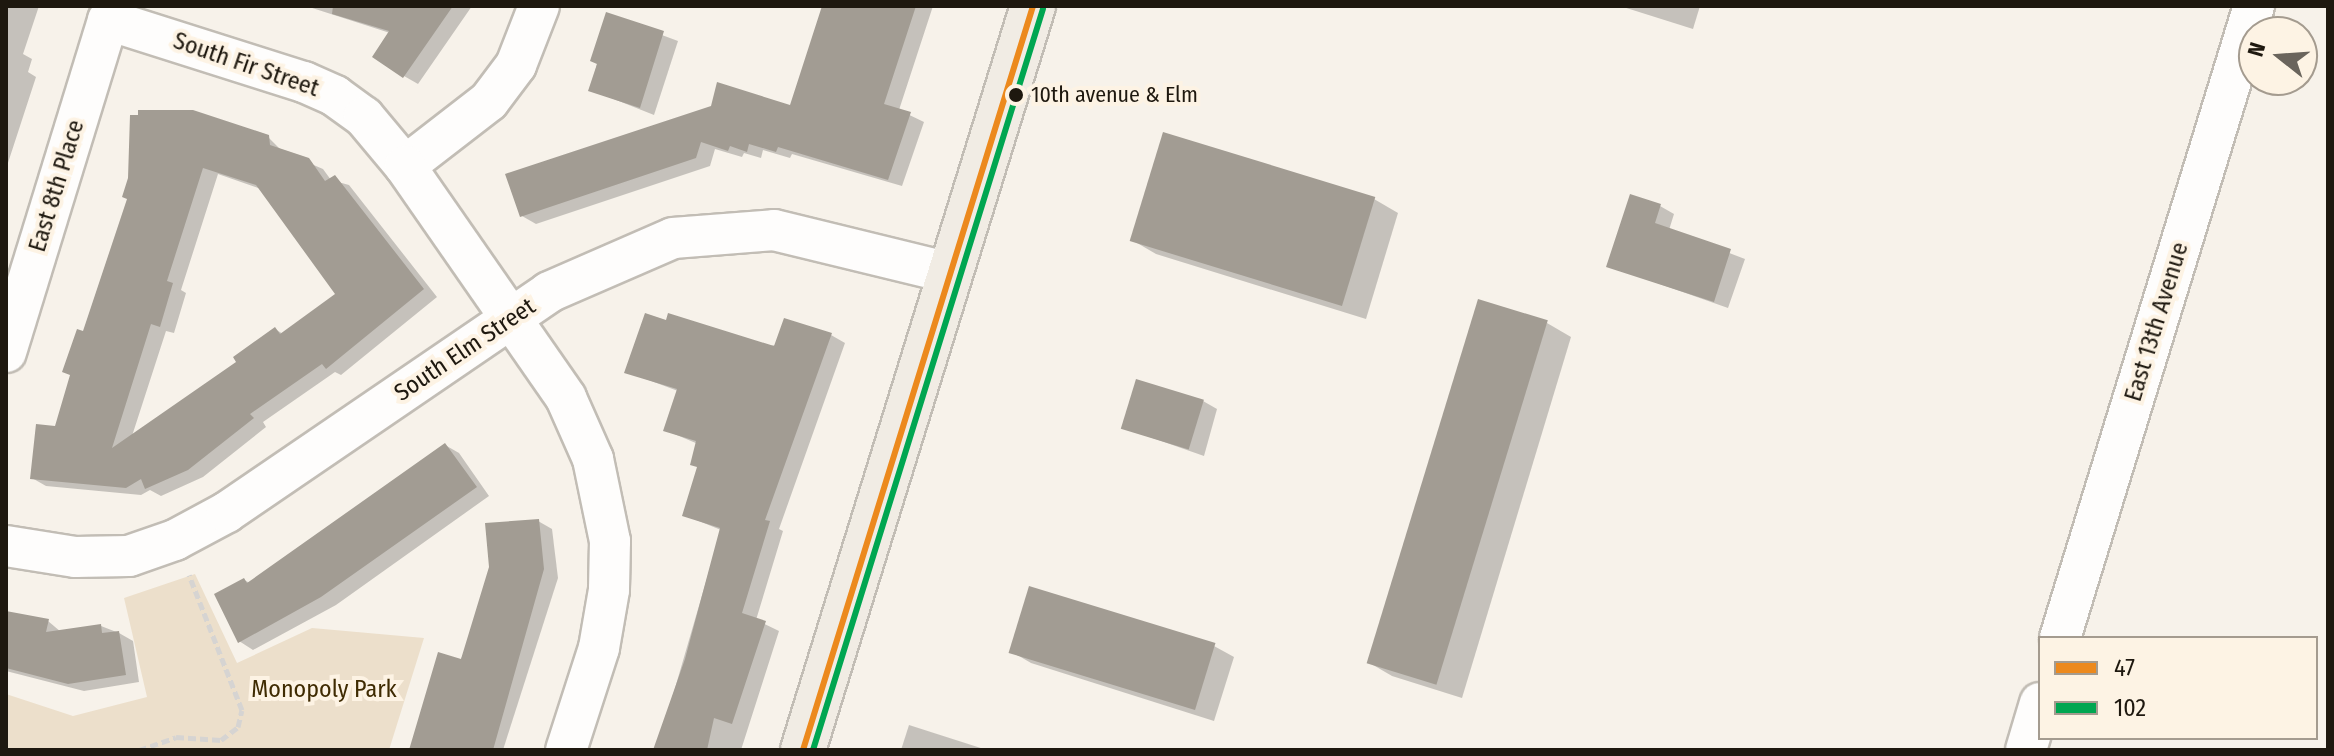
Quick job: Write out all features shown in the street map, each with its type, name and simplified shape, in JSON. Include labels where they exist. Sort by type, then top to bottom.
[{"type":"main road","points":[[803,750],[1033,6]]},
{"type":"street","points":[[405,166],[489,101],[516,65],[539,6]]},
{"type":"street","name":"East 13th Avenue","points":[[2061,636],[2254,6]]},
{"type":"street","name":"South Fir Street","points":[[108,20],[335,96],[364,117],[405,166],[513,318],[582,428],[604,494],[610,541],[605,621],[566,750]]},
{"type":"street","name":"East 8th Place","points":[[6,352],[108,20]]},
{"type":"street","name":"South Elm Street","points":[[6,546],[75,557],[129,556],[175,540],[227,512],[549,292],[673,238],[725,231],[813,235],[950,273]]},
{"type":"street","points":[[2026,750],[2038,710]]},
{"type":"path","points":[[139,750],[176,737],[221,740],[238,727],[242,710],[175,540]]},
{"type":"green space","name":"Monopoly Park","points":[[195,574],[237,663],[312,628],[424,638],[389,750],[6,750],[6,694],[73,716],[147,697],[124,598]]},
{"type":"building","points":[[333,6],[453,6],[403,78],[372,57],[389,31],[332,14]]},
{"type":"building","points":[[822,6],[916,6],[884,104],[911,112],[888,180],[778,147],[776,152],[749,144],[747,152],[730,146],[728,151],[701,142],[696,158],[520,217],[505,174],[711,106],[717,82],[790,105]]},
{"type":"building","points":[[606,12],[664,31],[640,108],[588,91],[597,64],[590,61]]},
{"type":"building","points":[[138,110],[193,110],[269,135],[270,145],[309,158],[325,181],[335,175],[424,289],[326,369],[322,364],[250,414],[254,418],[188,470],[145,489],[141,479],[126,488],[30,479],[36,424],[55,426],[70,375],[62,372],[77,329],[83,331],[127,199],[122,197],[128,178],[130,115],[138,115]],"holes":[[[203,168],[256,185],[335,294],[280,334],[275,327],[233,357],[236,362],[112,448],[151,324],[160,327],[173,283],[167,281]]]},
{"type":"building","points":[[1163,132],[1375,197],[1342,306],[1130,241]]},
{"type":"building","points":[[1630,194],[1661,204],[1655,223],[1731,249],[1714,302],[1606,267]]},
{"type":"building","points":[[1478,299],[1548,320],[1436,685],[1367,663]]},
{"type":"building","points":[[645,313],[666,320],[668,313],[774,346],[784,318],[832,333],[765,520],[770,521],[742,613],[766,621],[732,724],[714,718],[707,750],[653,750],[685,659],[720,528],[682,516],[697,467],[690,465],[696,441],[663,431],[677,389],[624,373]]},
{"type":"building","points":[[1136,379],[1204,400],[1189,449],[1121,429]]},
{"type":"building","points":[[445,443],[477,487],[321,597],[238,643],[214,594],[244,578],[247,583]]},
{"type":"building","points":[[539,519],[544,569],[493,750],[409,750],[438,652],[461,659],[489,567],[485,523]]},
{"type":"building","points":[[1029,586],[1215,643],[1195,710],[1009,653]]},
{"type":"building","points":[[6,611],[49,619],[46,632],[101,624],[102,633],[119,631],[126,675],[68,684],[6,668]]},
{"type":"transit line","name":"47","points":[[803,750],[1033,6]]},
{"type":"transit line","name":"102","points":[[813,750],[1043,9]]},
{"type":"place","name":"10th avenue & Elm","points":[[1016,95]]}]
